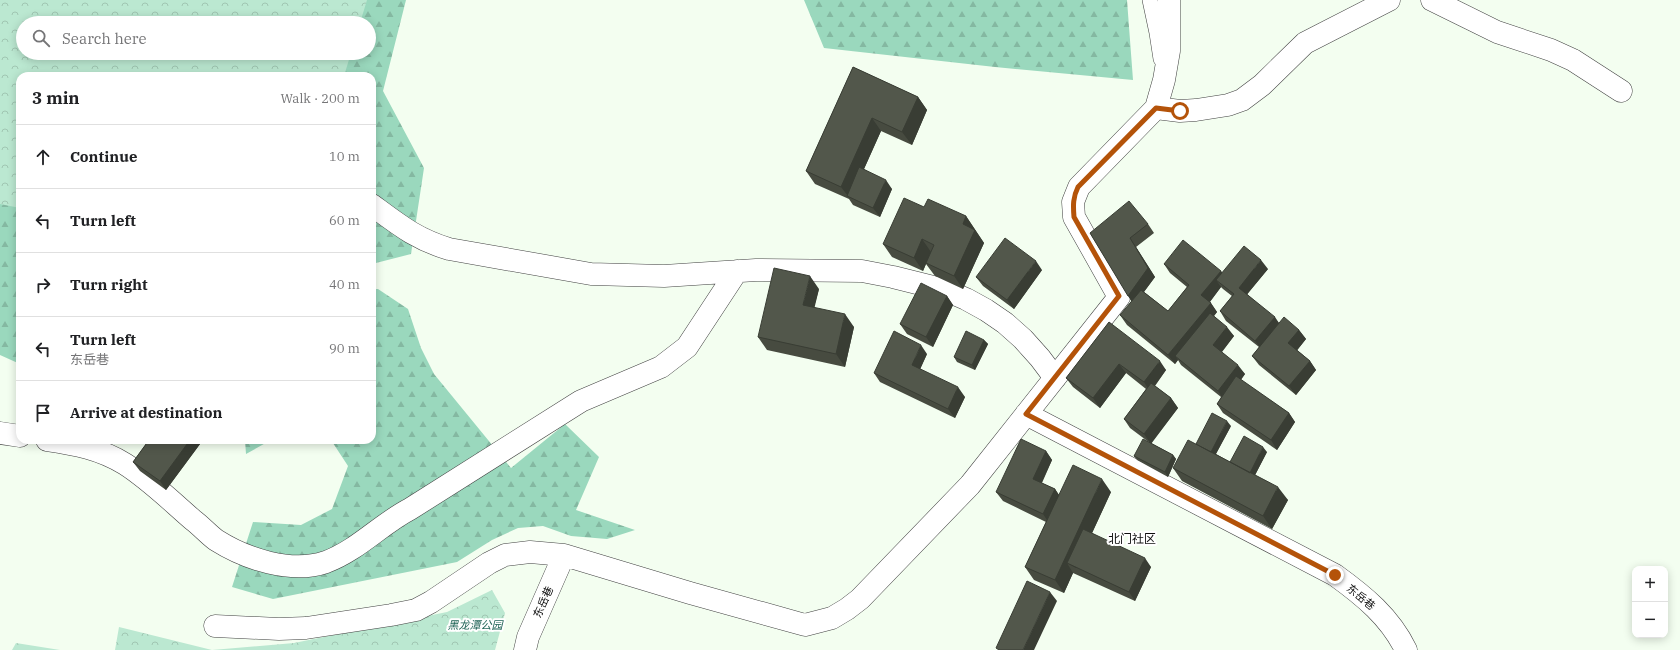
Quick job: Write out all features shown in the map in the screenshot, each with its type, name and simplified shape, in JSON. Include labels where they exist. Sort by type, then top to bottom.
[{"type":"street","points":[[216,626],[279,629],[306,628],[391,616],[416,610],[431,602],[489,562],[505,555],[530,552],[564,555],[690,593],[805,625],[818,622],[847,609],[860,599],[970,485],[1119,296],[1074,217],[1073,202],[1078,187],[1156,108],[1164,80],[1169,51],[1170,0]]},
{"type":"street","points":[[1156,108],[1180,111],[1196,110],[1228,105],[1242,100],[1262,85],[1305,43],[1389,0]]},
{"type":"street","points":[[1432,0],[1497,32],[1551,50],[1573,60],[1621,91]]},
{"type":"street","points":[[376,207],[413,235],[430,243],[449,249],[591,274],[664,276],[756,270],[862,271],[893,276],[946,290],[986,310],[1024,339],[1055,378]]},
{"type":"street","points":[[68,444],[88,448],[124,464],[152,484],[216,540],[246,555],[294,567],[310,566],[326,562],[356,547],[395,517],[581,401],[661,367],[688,347],[737,271]]},
{"type":"street","name":"东岳巷","points":[[1026,414],[1335,575],[1366,598],[1393,629],[1406,650]]},
{"type":"street","points":[[0,433],[16,435]]},
{"type":"street","name":"东岳巷","points":[[525,650],[528,637],[564,555]]},
{"type":"lane","points":[[1150,0],[1157,33],[1164,80]]},
{"type":"green space","points":[[0,0],[406,0],[383,91],[424,168],[411,254],[376,263],[376,72],[16,72],[16,362],[0,355]]},
{"type":"green space","points":[[0,0],[367,0],[362,16],[16,16],[16,60],[349,60],[345,72],[16,72],[16,207],[0,204]]},
{"type":"green space","points":[[804,0],[1127,0],[1133,80],[995,67],[824,48]]},
{"type":"green space","points":[[376,289],[378,289],[408,309],[421,348],[434,374],[511,468],[565,424],[599,457],[576,510],[635,530],[607,539],[571,536],[543,526],[518,528],[492,540],[457,562],[273,599],[232,587],[253,522],[301,525],[332,509],[348,466],[334,444],[376,444]]},
{"type":"green space","points":[[245,444],[264,444],[246,454]]},
{"type":"green space","name":"黑龙潭公园","points":[[492,590],[505,613],[495,650],[212,650],[294,643],[447,612]]},
{"type":"green space","points":[[119,627],[212,650],[115,650]]},
{"type":"green space","points":[[16,643],[60,650],[12,650]]},
{"type":"building","points":[[853,67],[918,97],[902,132],[872,118],[841,187],[806,171]]},
{"type":"building","points":[[859,167],[886,180],[873,208],[847,196]]},
{"type":"building","points":[[904,198],[924,207],[928,199],[966,216],[963,224],[975,230],[954,276],[926,263],[934,245],[922,239],[914,258],[883,244]]},
{"type":"building","points":[[1129,201],[1148,224],[1130,238],[1148,268],[1128,296],[1090,233]]},
{"type":"building","points":[[1005,238],[1036,261],[1007,300],[976,277]]},
{"type":"building","points":[[1183,240],[1221,271],[1201,295],[1211,303],[1168,355],[1120,315],[1141,290],[1168,311],[1189,285],[1164,264]]},
{"type":"building","points":[[1244,246],[1261,260],[1239,288],[1275,317],[1255,341],[1220,311],[1234,294],[1216,280]]},
{"type":"building","points":[[774,268],[810,276],[803,305],[845,314],[836,354],[758,337]]},
{"type":"building","points":[[921,283],[947,296],[926,337],[900,324]]},
{"type":"building","points":[[1210,313],[1227,327],[1213,345],[1238,365],[1218,391],[1175,356]]},
{"type":"building","points":[[1284,317],[1299,330],[1288,343],[1310,361],[1289,386],[1252,356]]},
{"type":"building","points":[[1109,322],[1160,361],[1144,382],[1119,364],[1093,398],[1066,378]]},
{"type":"building","points":[[894,331],[921,345],[912,365],[958,387],[948,409],[874,373]]},
{"type":"building","points":[[966,331],[984,340],[972,365],[954,357]]},
{"type":"building","points":[[1236,376],[1289,413],[1271,440],[1217,404]]},
{"type":"building","points":[[1151,383],[1171,398],[1144,434],[1124,419]]},
{"type":"building","points":[[1212,413],[1227,421],[1211,452],[1196,444]]},
{"type":"building","points":[[1244,436],[1263,447],[1250,473],[1230,462]]},
{"type":"building","points":[[1021,439],[1046,451],[1033,479],[1055,489],[1043,514],[996,492]]},
{"type":"building","points":[[1143,439],[1173,455],[1165,472],[1134,456]]},
{"type":"building","points":[[1188,440],[1278,487],[1263,516],[1173,468]]},
{"type":"building","points":[[146,444],[187,444],[160,481],[133,462]]},
{"type":"building","points":[[1073,465],[1102,479],[1055,580],[1025,567]]},
{"type":"building","points":[[1083,529],[1145,558],[1129,592],[1067,563]]},
{"type":"building","points":[[1027,581],[1050,592],[1023,650],[999,650],[996,648]]},
{"type":"district","name":"北门社区","points":[[1132,539]]},
{"type":"route","points":[[1180,111],[1156,108],[1078,187],[1073,202],[1074,217],[1119,296],[1026,414],[1335,575]]}]
